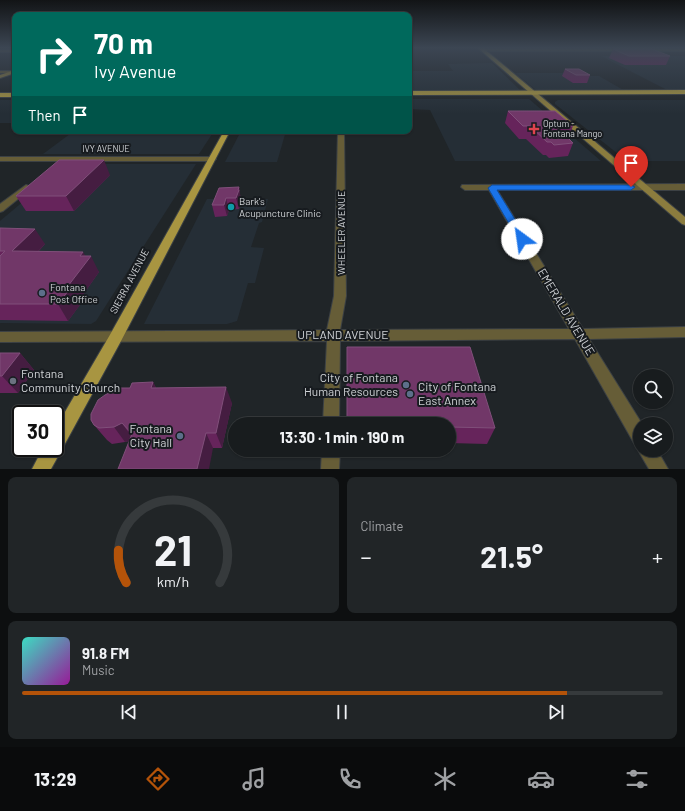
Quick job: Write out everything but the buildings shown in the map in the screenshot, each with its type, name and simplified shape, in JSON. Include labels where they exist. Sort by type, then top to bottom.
[{"type":"main road","points":[[412,94],[685,94]]},
{"type":"main road","points":[[534,94],[662,94]]},
{"type":"main road","points":[[0,95],[12,95]]},
{"type":"main road","name":"SIERRA AVENUE","points":[[64,429],[116,337],[225,134]]},
{"type":"main road","points":[[41,469],[48,457]]},
{"type":"street","points":[[506,70],[685,222]]},
{"type":"street","points":[[0,72],[12,71]]},
{"type":"street","points":[[0,77],[12,72]]},
{"type":"street","name":"WHEELER AVENUE","points":[[331,417],[333,335],[340,296],[341,134]]},
{"type":"street","name":"IVY AVENUE","points":[[0,159],[212,159]]},
{"type":"street","points":[[51,168],[61,159]]},
{"type":"street","points":[[0,209],[34,181]]},
{"type":"street","points":[[465,187],[685,187]]},
{"type":"street","name":"EMERALD AVENUE","points":[[492,188],[633,425]]},
{"type":"street","name":"UPLAND AVENUE","points":[[0,337],[579,334],[685,332]]},
{"type":"street","points":[[330,469],[331,457]]},
{"type":"street","points":[[652,457],[659,469]]},
{"type":"shaded area","points":[[452,70],[499,70],[520,90],[412,90],[412,71],[453,71]]},
{"type":"shaded area","points":[[628,70],[685,70],[685,90],[667,90]]},
{"type":"shaded area","points":[[515,73],[573,73],[578,76],[599,76],[625,91],[540,91],[536,90]]},
{"type":"shaded area","points":[[412,99],[529,99],[601,161],[455,161],[430,110],[412,109]]},
{"type":"shaded area","points":[[0,100],[12,100],[12,123],[0,123]]},
{"type":"shaded area","points":[[558,100],[685,100],[685,161],[627,161],[555,104]]},
{"type":"shaded area","points":[[70,134],[212,134],[199,154],[43,154]]},
{"type":"shaded area","points":[[239,134],[285,134],[277,162],[225,162]]},
{"type":"shaded area","points":[[68,164],[196,164],[96,321],[91,324],[0,323],[0,221]]},
{"type":"shaded area","points":[[207,199],[268,199],[262,222],[259,223],[251,247],[264,248],[255,283],[248,283],[237,321],[227,324],[144,324]]},
{"type":"place","name":"Optum - Fontana Mango","points":[[534,129]]},
{"type":"place","name":"Bark's Acupuncture Clinic","points":[[231,207]]},
{"type":"place","name":"Fontana Post Office","points":[[42,293]]},
{"type":"place","name":"Fontana Community Church","points":[[13,381]]},
{"type":"place","name":"City of Fontana Human Resources","points":[[406,385]]},
{"type":"place","name":"City of Fontana East Annex","points":[[410,394]]},
{"type":"place","name":"Fontana City Hall","points":[[180,436]]},
{"type":"route","points":[[522,239],[492,188],[631,187]]}]
